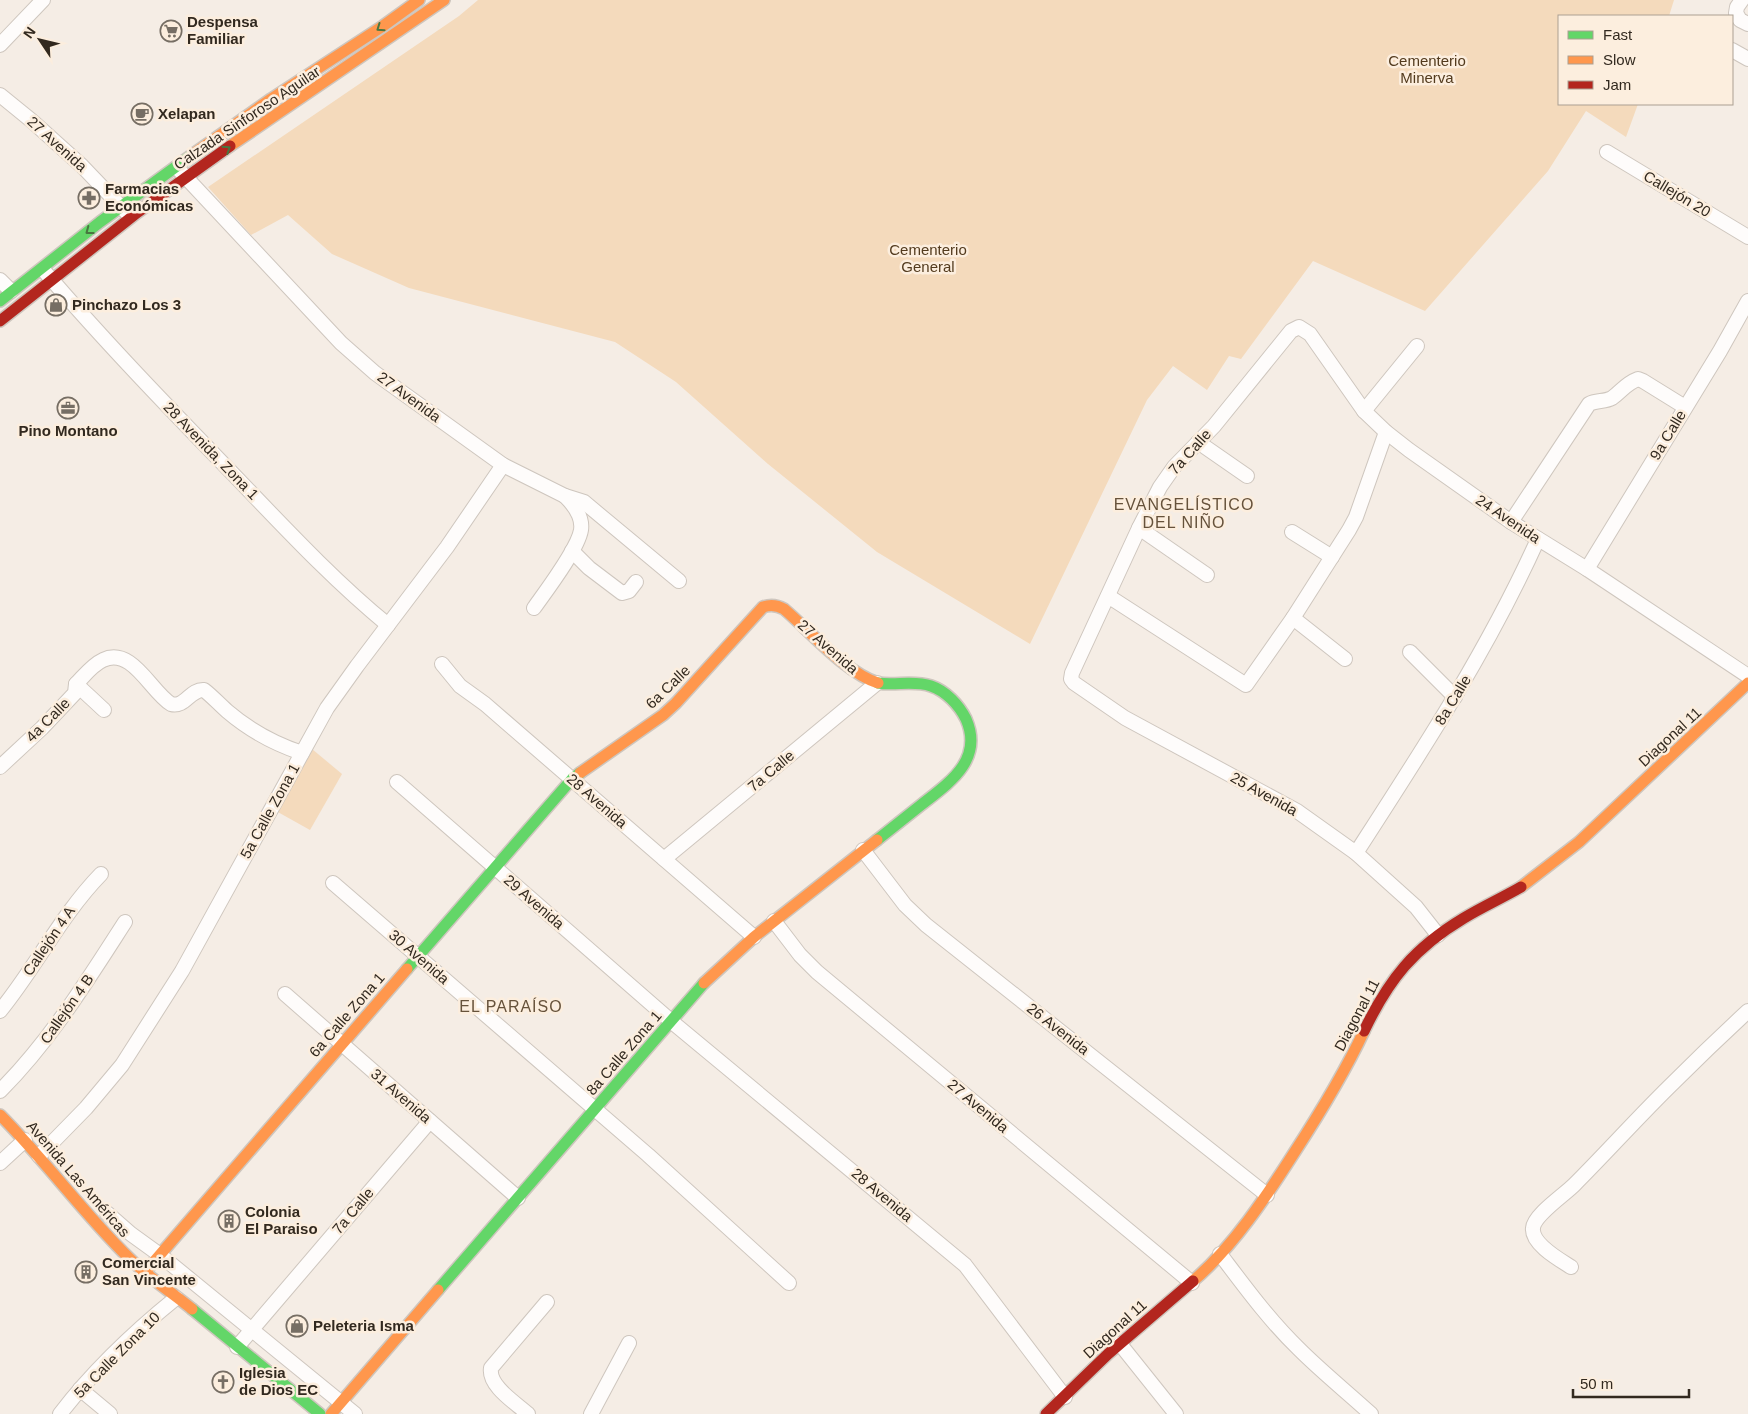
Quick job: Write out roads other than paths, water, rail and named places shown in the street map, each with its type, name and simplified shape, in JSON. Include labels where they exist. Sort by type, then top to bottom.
[{"type":"street","points":[[0,45],[43,0]]},
{"type":"street","name":"Calzada Sinforoso Aguilar","points":[[0,321],[132,216],[181,172],[266,103],[369,36],[419,0]]},
{"type":"street","name":"Calzada Sinforoso Aguilar","points":[[0,301],[120,208],[181,172],[378,47],[444,0]]},
{"type":"street","points":[[1742,0],[1737,6],[1736,13],[1740,20],[1748,24]]},
{"type":"street","points":[[1733,51],[1748,59]]},
{"type":"street","name":"27 Avenida","points":[[0,95],[82,166],[120,208],[132,216]]},
{"type":"street","name":"Callejón 20","points":[[1607,152],[1748,237]]},
{"type":"street","name":"27 Avenida","points":[[181,172],[352,353],[402,394],[503,465],[565,496],[584,502],[679,582]]},
{"type":"street","name":"28 Avenida, Zona 1","points":[[42,268],[177,417],[356,598],[388,626]]},
{"type":"street","points":[[0,280],[11,291]]},
{"type":"street","name":"9a Calle","points":[[1587,569],[1748,301]]},
{"type":"street","name":"24 Avenida","points":[[1299,327],[1310,334],[1364,411],[1386,432],[1429,465],[1512,522],[1587,569],[1748,676]]},
{"type":"street","name":"7a Calle","points":[[1071,679],[1072,673],[1139,528],[1160,488],[1174,467],[1214,426],[1286,336],[1299,327]]},
{"type":"street","points":[[1364,411],[1417,346]]},
{"type":"street","points":[[1512,522],[1589,404],[1611,398],[1625,386],[1638,379],[1685,406]]},
{"type":"street","points":[[1108,596],[1246,685],[1294,618],[1356,516],[1386,432]]},
{"type":"street","points":[[1198,442],[1248,476]]},
{"type":"street","name":"5a Calle Zona 1","points":[[38,1156],[104,1087],[146,1028],[205,931],[302,753],[340,688],[447,547],[503,465]]},
{"type":"street","points":[[534,608],[572,551],[581,531],[577,511],[565,496]]},
{"type":"street","points":[[1139,528],[1207,575]]},
{"type":"street","points":[[1292,532],[1332,557]]},
{"type":"street","name":"8a Calle","points":[[1356,853],[1455,697],[1504,611],[1538,539]]},
{"type":"street","points":[[572,551],[616,590],[622,592],[629,591],[636,582]]},
{"type":"street","name":"27 Avenida","points":[[771,604],[778,605],[784,609],[849,666],[877,684]]},
{"type":"street","name":"6a Calle","points":[[572,779],[663,715],[693,685],[760,610],[771,604]]},
{"type":"street","points":[[1294,618],[1345,659]]},
{"type":"street","points":[[1410,652],[1455,697]]},
{"type":"street","name":"4a Calle","points":[[0,767],[76,693],[76,684],[90,670],[103,660],[109,658],[125,661],[136,667],[167,701],[175,705],[183,702],[198,690],[204,690],[225,710],[245,724],[281,745],[302,753]]},
{"type":"street","name":"28 Avenida","points":[[442,664],[460,686],[486,704],[754,937]]},
{"type":"street","name":"25 Avenida","points":[[1071,679],[1125,718],[1288,805],[1356,853],[1423,914],[1438,935]]},
{"type":"street","name":"8a Calle Zona 1","points":[[331,1414],[698,990],[754,937],[954,779],[962,768],[971,746],[971,734],[967,721],[959,708],[948,696],[935,688],[911,683],[877,684]]},
{"type":"street","points":[[76,684],[104,710]]},
{"type":"street","name":"7a Calle","points":[[664,860],[877,684]]},
{"type":"street","name":"Diagonal 11","points":[[1046,1414],[1120,1344],[1192,1282],[1220,1254],[1267,1194],[1329,1099],[1357,1047],[1378,1002],[1396,976],[1414,956],[1438,935],[1519,888],[1548,867],[1586,836],[1748,684]]},
{"type":"street","name":"6a Calle Zona 1","points":[[145,1272],[572,779]]},
{"type":"street","name":"29 Avenida","points":[[397,782],[671,1021]]},
{"type":"street","name":"26 Avenida","points":[[863,850],[900,899],[926,925],[1267,1194]]},
{"type":"street","name":"Callejón 4 A","points":[[0,1011],[77,901],[101,874]]},
{"type":"street","name":"30 Avenida","points":[[333,882],[648,1155],[790,1283]]},
{"type":"street","name":"Callejón 4 B","points":[[0,1091],[33,1056],[74,1002],[125,922]]},
{"type":"street","name":"27 Avenida","points":[[774,922],[800,955],[817,972],[1192,1282]]},
{"type":"street","name":"31 Avenida","points":[[285,994],[518,1198]]},
{"type":"street","points":[[1572,1267],[1560,1260],[1537,1241],[1533,1232],[1535,1222],[1539,1216],[1568,1191],[1674,1082],[1748,1011]]},
{"type":"street","name":"28 Avenida","points":[[671,1021],[965,1265],[1065,1396]]},
{"type":"street","name":"Avenida Las Américas","points":[[0,1115],[25,1140],[108,1236],[145,1272],[320,1414]]},
{"type":"street","name":"7a Calle","points":[[237,1347],[430,1121]]},
{"type":"street","points":[[0,1163],[25,1140]]},
{"type":"street","points":[[106,1213],[355,1414]]},
{"type":"street","points":[[1220,1254],[1250,1294],[1281,1330],[1371,1414]]},
{"type":"street","name":"5a Calle Zona 10","points":[[60,1414],[80,1389],[120,1347],[176,1298]]},
{"type":"street","points":[[528,1414],[496,1386],[490,1374],[494,1363],[547,1302]]},
{"type":"street","points":[[591,1414],[629,1343]]},
{"type":"street","points":[[1120,1344],[1176,1414]]},
{"type":"street","points":[[80,1389],[110,1414]]},
{"type":"place","name":"Despensa Familiar","points":[[171,31]]},
{"type":"place","name":"Xelapan","points":[[142,114]]},
{"type":"place","name":"Farmacias Económicas","points":[[89,198]]},
{"type":"place","name":"Pinchazo Los 3","points":[[56,305]]},
{"type":"place","name":"Pino Montano","points":[[68,408]]},
{"type":"place","name":"Colonia El Paraiso","points":[[229,1221]]},
{"type":"place","name":"Comercial San Vincente","points":[[86,1272]]},
{"type":"place","name":"Peleteria Isma","points":[[297,1326]]},
{"type":"place","name":"Iglesia de Dios EC","points":[[223,1382]]},
{"type":"district","name":"EVANGELÍSTICO DEL NIÑO","points":[[1184,513]]},
{"type":"district","name":"EL PARAÍSO","points":[[511,1006]]},
{"type":"park label","name":"Cementerio Minerva","points":[[1427,70]]},
{"type":"park label","name":"Cementerio General","points":[[928,258]]}]
